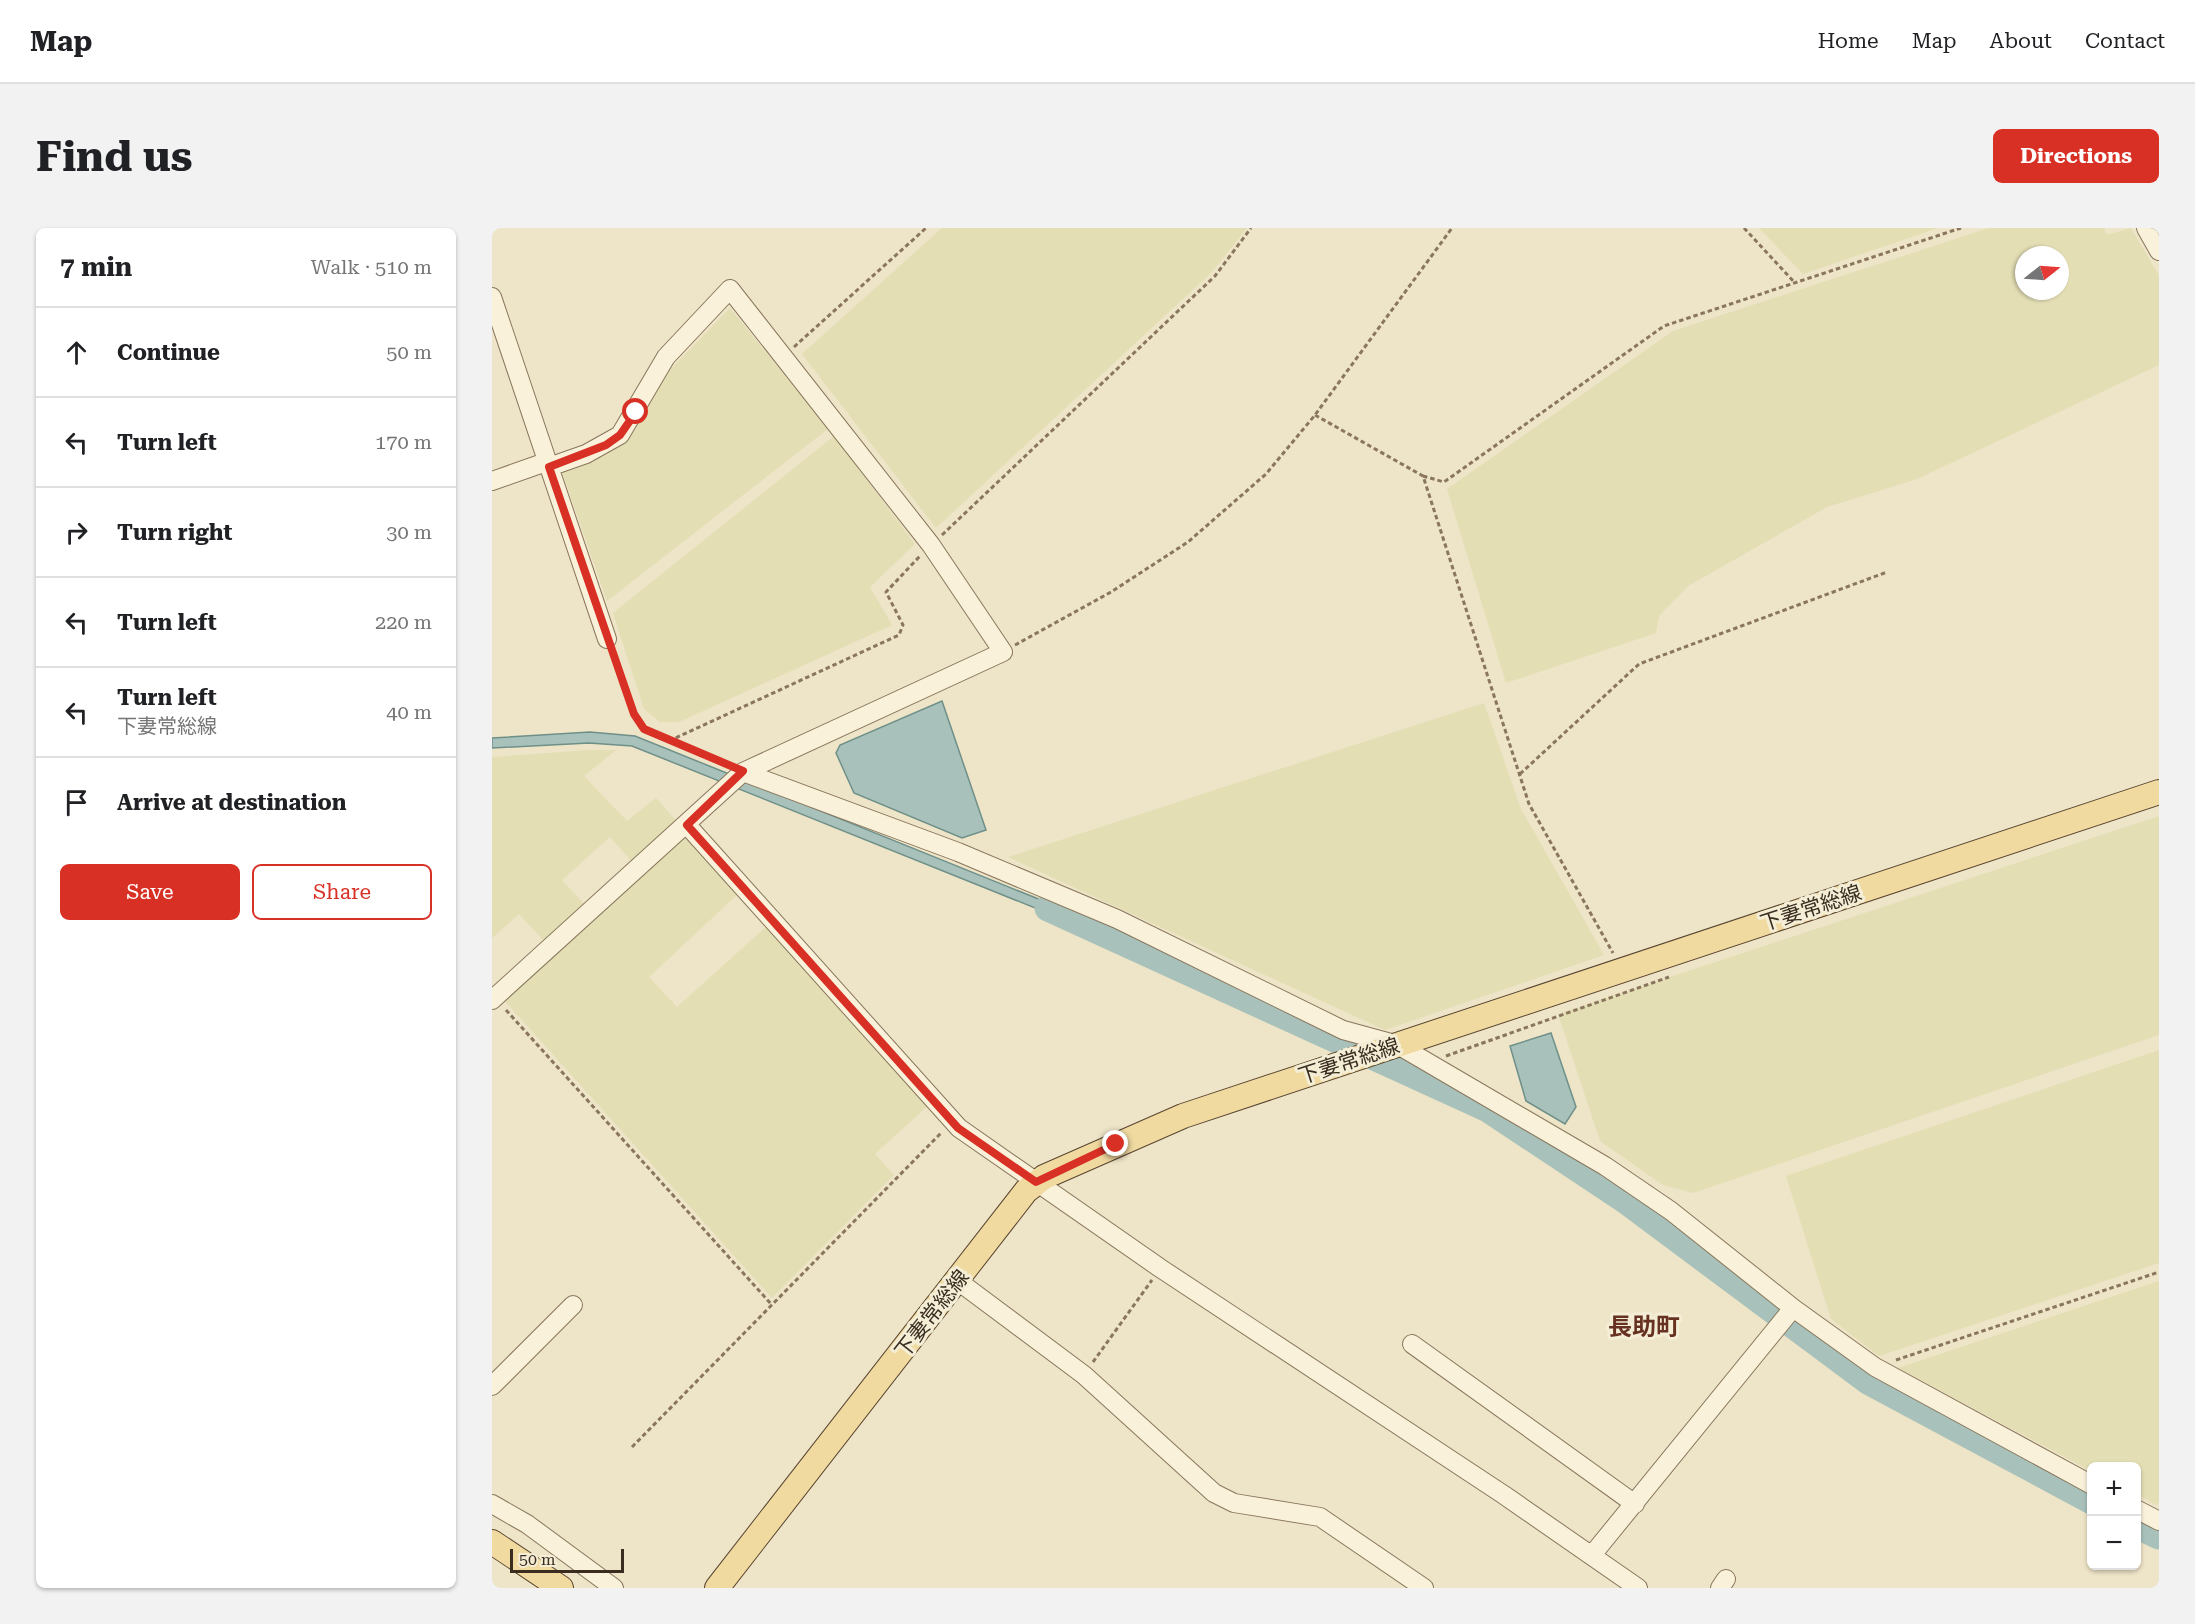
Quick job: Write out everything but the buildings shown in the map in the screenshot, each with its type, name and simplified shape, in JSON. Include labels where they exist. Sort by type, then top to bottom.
[{"type":"main road","name":"下妻常総線","points":[[717,1588],[1036,1182],[1116,1144],[1183,1116],[2159,792]]},
{"type":"main road","points":[[492,1542],[561,1588]]},
{"type":"street","points":[[2146,228],[2159,251]]},
{"type":"street","points":[[492,481],[585,454],[620,435],[666,357],[730,289],[931,545],[1003,652],[742,773],[493,999]]},
{"type":"street","points":[[492,297],[607,639]]},
{"type":"street","points":[[742,773],[958,852],[1117,919],[1343,1030],[1390,1048],[1605,1166],[1671,1211],[1793,1308],[1875,1367],[2087,1483]]},
{"type":"street","points":[[687,825],[952,1121],[1160,1268],[1592,1555],[1638,1588]]},
{"type":"street","points":[[958,1281],[1084,1375],[1215,1493],[1234,1503],[1320,1517],[1424,1588]]},
{"type":"street","points":[[492,1386],[573,1305]]},
{"type":"street","points":[[1592,1555],[1793,1308]]},
{"type":"street","points":[[1412,1344],[1635,1504]]},
{"type":"street","points":[[492,1504],[527,1524],[614,1588]]},
{"type":"street","points":[[2141,1512],[2159,1521]]},
{"type":"path","points":[[784,356],[926,228]]},
{"type":"path","points":[[669,741],[899,635],[903,625],[886,592],[931,545],[1215,276],[1251,228]]},
{"type":"path","points":[[1003,652],[1111,591],[1188,542],[1266,474],[1315,415],[1452,228]]},
{"type":"path","points":[[1744,228],[1795,283]]},
{"type":"path","points":[[1315,415],[1423,476],[1443,482],[1664,326],[1961,228]]},
{"type":"path","points":[[1423,476],[1529,804],[1623,970]]},
{"type":"path","points":[[1520,774],[1639,664],[1887,572]]},
{"type":"path","points":[[607,639],[634,714],[644,729],[742,773]]},
{"type":"path","points":[[493,999],[772,1305]]},
{"type":"path","points":[[632,1447],[952,1121]]},
{"type":"path","points":[[1084,1375],[1160,1268]]},
{"type":"path","points":[[1875,1367],[2159,1272]]},
{"type":"shaded area","points":[[942,228],[1247,228],[1212,272],[936,528],[802,354]]},
{"type":"shaded area","points":[[1759,228],[1938,228],[1803,274]]},
{"type":"shaded area","points":[[1989,228],[2104,228],[2107,235],[2131,228],[2159,276],[2159,365],[1917,479],[1827,507],[1688,586],[1659,616],[1656,633],[1506,683],[1447,489],[1673,331]]},
{"type":"shaded area","points":[[730,308],[828,429],[607,601],[561,469],[609,452],[629,435],[669,371]]},
{"type":"shaded area","points":[[834,436],[915,544],[870,587],[892,625],[679,722],[660,722],[644,709],[613,613]]},
{"type":"shaded area","points":[[1484,703],[1521,809],[1604,955],[1385,1030],[1008,857]]},
{"type":"shaded area","points":[[616,750],[584,776],[627,821],[656,798],[679,824],[635,865],[610,837],[562,880],[588,908],[546,943],[519,914],[492,938],[492,757]]},
{"type":"shaded area","points":[[2159,816],[2159,1035],[1693,1193],[1663,1185],[1600,1141],[1558,1014]]},
{"type":"shaded area","points":[[685,836],[739,893],[649,977],[677,1007],[770,923],[931,1103],[875,1154],[894,1175],[772,1298],[503,999]]},
{"type":"shaded area","points":[[2159,1050],[2159,1263],[1879,1356],[1831,1319],[1786,1176]]},
{"type":"shaded area","points":[[2159,1281],[2159,1503],[2156,1505],[2141,1496],[2141,1462],[2087,1462],[2087,1469],[1898,1368]]},
{"type":"water","points":[[942,701],[986,830],[962,838],[854,793],[836,753],[840,745]]},
{"type":"water","points":[[590,732],[635,736],[1083,917],[1080,926],[632,746],[589,743],[492,748],[492,738]]},
{"type":"water","points":[[1551,1033],[1576,1107],[1565,1124],[1526,1101],[1510,1046]]},
{"type":"waterway","points":[[1048,908],[1488,1109],[1625,1200],[1868,1381],[2087,1498]]},
{"type":"waterway","points":[[2141,1527],[2159,1536]]},
{"type":"district","name":"長助町","points":[[1644,1327]]},
{"type":"route","points":[[636,412],[620,435],[606,445],[549,467],[634,714],[644,729],[743,771],[687,825],[958,1128],[1036,1182],[1116,1144]]}]
